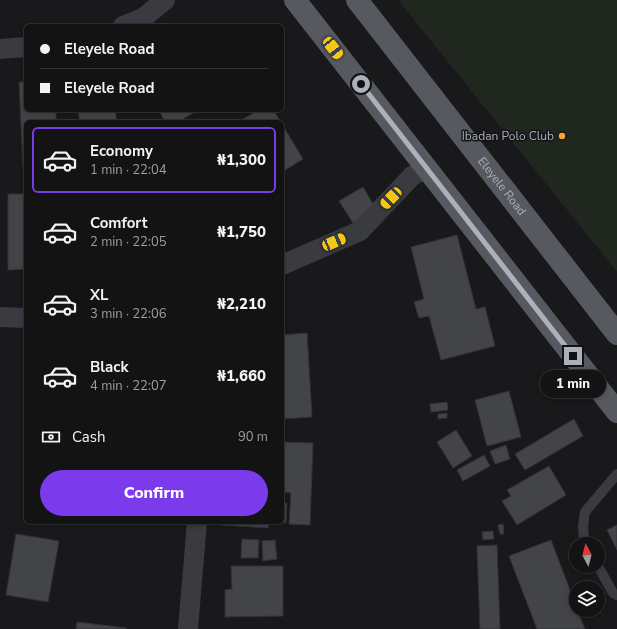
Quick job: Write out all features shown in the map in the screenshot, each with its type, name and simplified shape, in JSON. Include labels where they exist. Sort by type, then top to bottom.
[{"type":"main road","points":[[295,0],[617,412]]},
{"type":"main road","name":"Eleyele Road","points":[[357,0],[617,334]]},
{"type":"street","points":[[128,24],[143,18],[165,0]]},
{"type":"street","points":[[0,49],[24,47]]},
{"type":"street","points":[[284,264],[360,231],[412,176],[427,168]]},
{"type":"street","points":[[0,317],[24,318]]},
{"type":"street","points":[[188,629],[197,524]]},
{"type":"lane","points":[[584,537],[584,512],[617,474]]},
{"type":"lane","points":[[602,573],[613,594],[617,595]]},
{"type":"shaded area","name":"Ibadan Polo Club","points":[[398,0],[617,0],[617,272]]},
{"type":"building","points":[[19,82],[24,82],[24,112],[56,112],[56,120],[24,120],[23,167]]},
{"type":"building","points":[[78,112],[115,112],[117,120],[80,120]]},
{"type":"building","points":[[160,112],[195,112],[181,120],[164,120]]},
{"type":"building","points":[[255,112],[274,112],[280,120],[244,120],[243,119]]},
{"type":"building","points":[[284,127],[303,159],[284,171]]},
{"type":"building","points":[[363,187],[376,209],[353,223],[339,201]]},
{"type":"building","points":[[8,194],[24,194],[24,269],[8,270]]},
{"type":"building","points":[[457,235],[476,309],[485,307],[495,346],[441,360],[429,316],[419,318],[414,302],[424,299],[411,247]]},
{"type":"building","points":[[307,333],[312,417],[284,419],[284,335]]},
{"type":"building","points":[[509,391],[521,437],[487,446],[475,400]]},
{"type":"building","points":[[447,402],[448,410],[431,412],[430,404]]},
{"type":"building","points":[[447,413],[447,418],[438,419],[438,414]]},
{"type":"building","points":[[574,419],[583,436],[525,470],[515,454]]},
{"type":"building","points":[[456,430],[472,456],[453,468],[437,442]]},
{"type":"building","points":[[284,442],[313,443],[310,525],[289,524],[291,493],[284,492]]},
{"type":"building","points":[[506,445],[510,459],[495,464],[490,451]]},
{"type":"building","points":[[484,455],[490,466],[463,481],[457,470]]},
{"type":"building","points":[[549,466],[566,495],[517,525],[502,501],[511,496],[507,490]]},
{"type":"building","points":[[284,503],[287,503],[286,523],[284,523]]},
{"type":"building","points":[[221,524],[269,524],[268,528]]},
{"type":"building","points":[[503,524],[504,534],[500,534],[498,525]]},
{"type":"building","points":[[617,525],[617,550],[607,530]]},
{"type":"building","points":[[493,531],[494,539],[483,540],[482,532]]},
{"type":"building","points":[[16,534],[59,541],[48,602],[6,595]]},
{"type":"building","points":[[242,539],[259,540],[258,558],[241,558]]},
{"type":"building","points":[[275,540],[277,559],[263,561],[262,541]]},
{"type":"building","points":[[551,540],[569,588],[569,617],[580,617],[585,629],[537,629],[509,556]]},
{"type":"building","points":[[497,545],[500,629],[480,629],[477,546]]},
{"type":"building","points":[[231,566],[283,566],[283,616],[225,617],[225,590],[232,589]]},
{"type":"building","points":[[77,622],[126,628],[126,629],[76,629]]},
{"type":"place","name":"Ibadan Polo Club","points":[[562,136]]},
{"type":"route","points":[[361,84],[573,356]]}]
